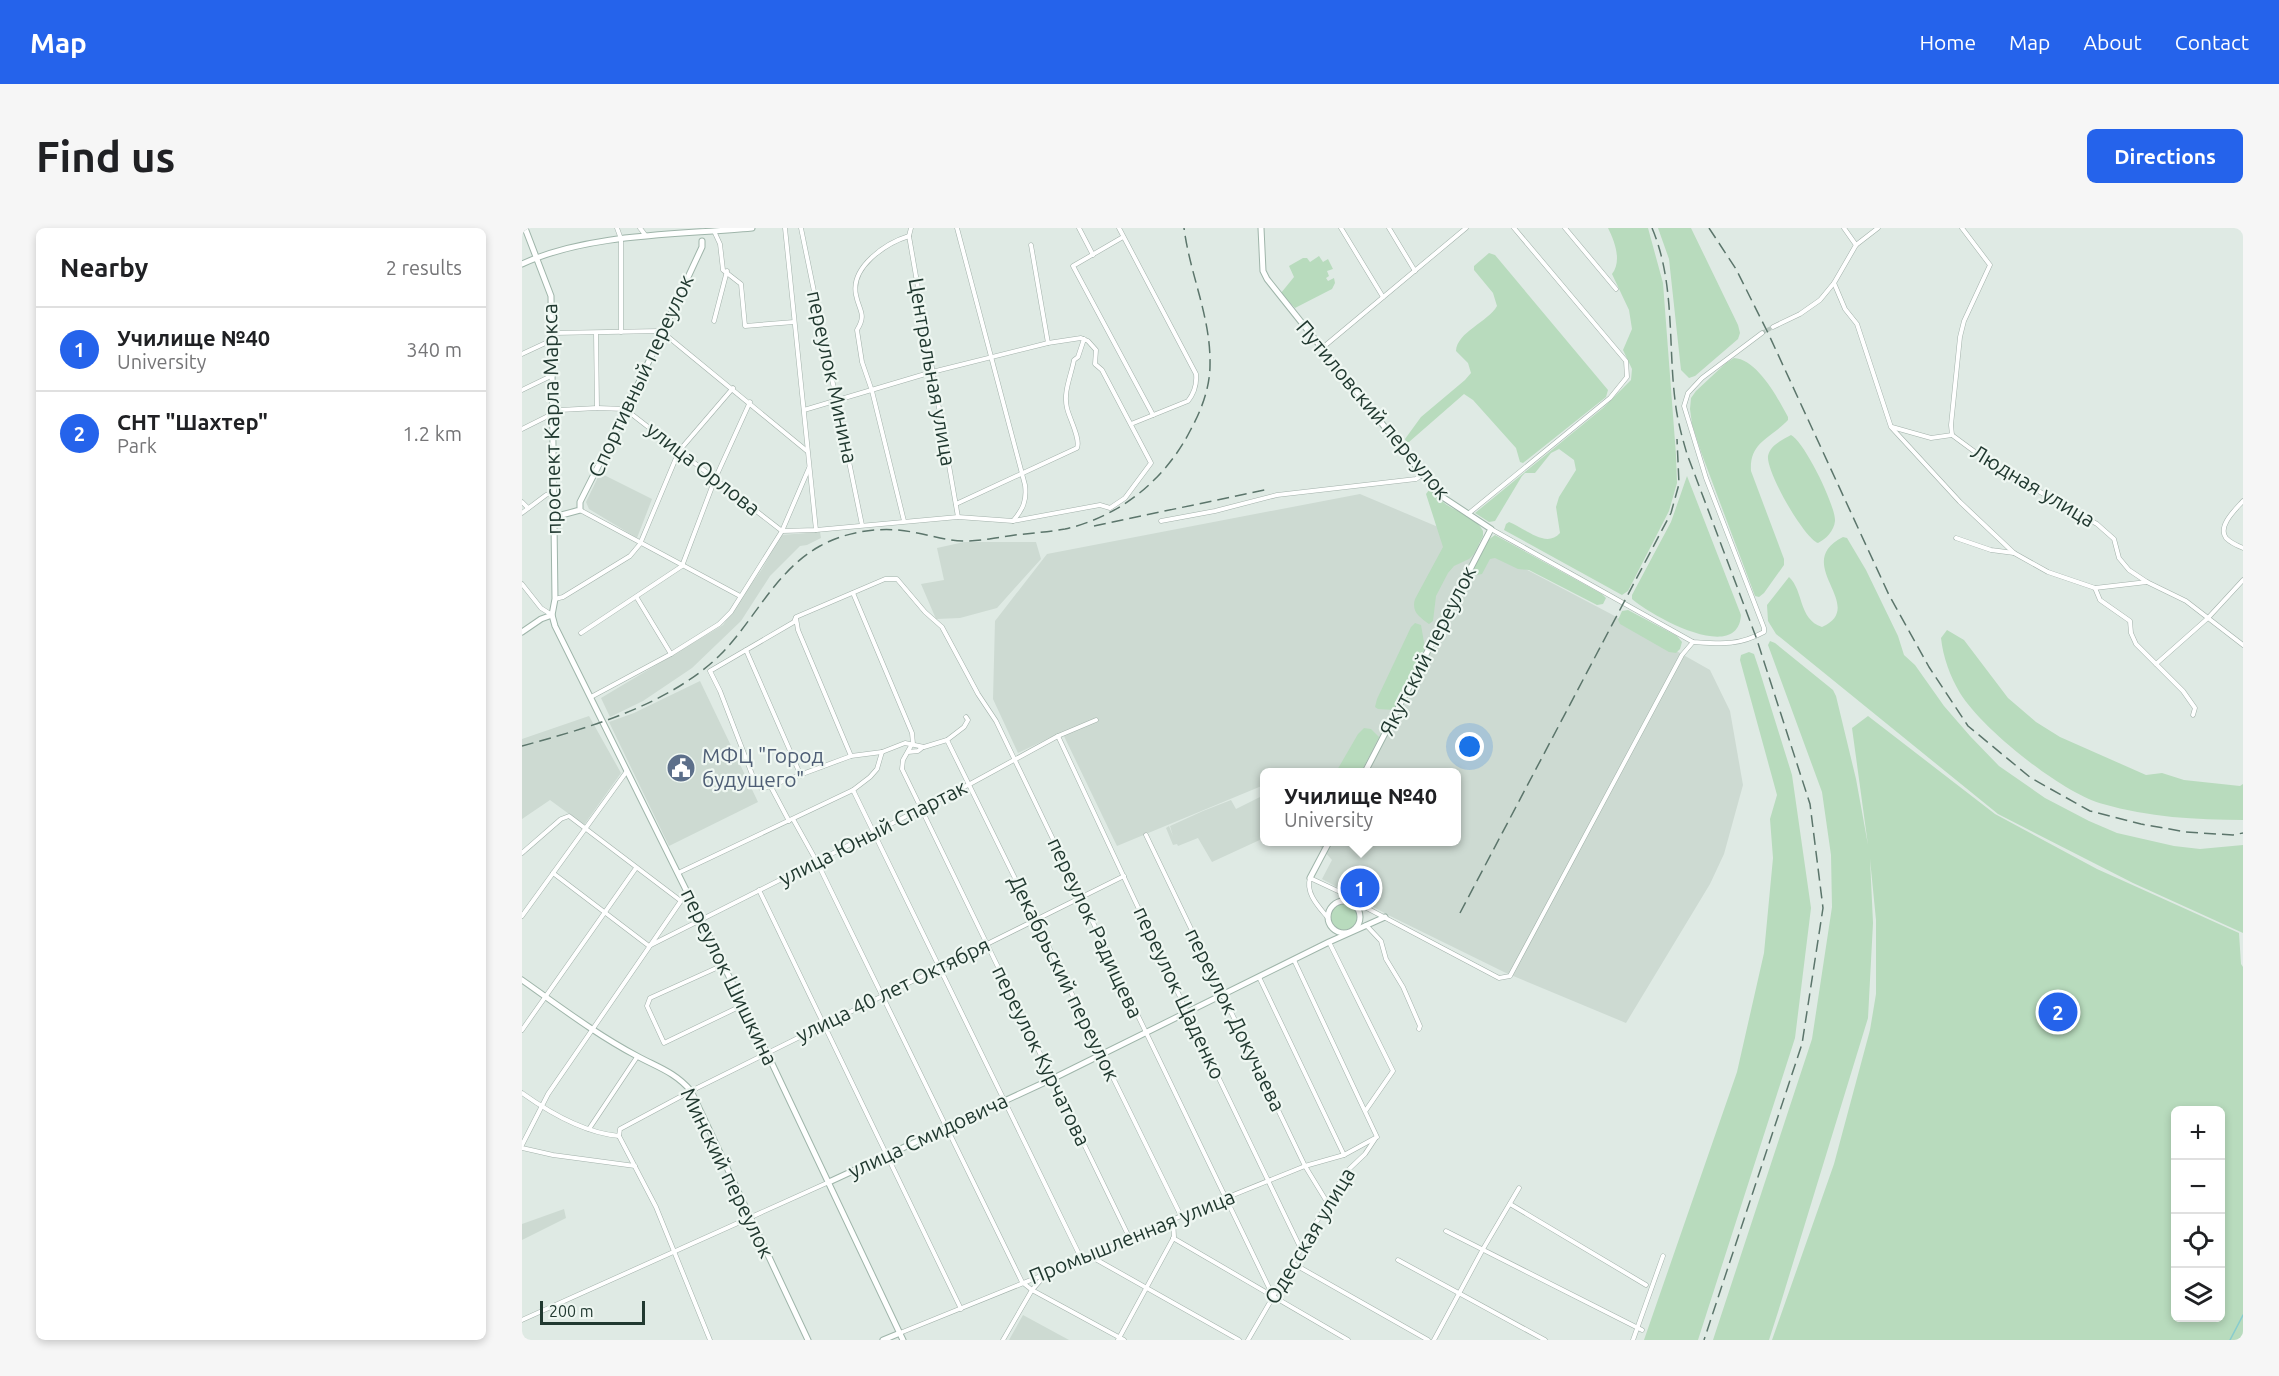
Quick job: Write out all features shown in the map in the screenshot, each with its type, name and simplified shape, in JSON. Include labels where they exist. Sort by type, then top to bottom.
[{"type":"main road","name":"проспект Карла Маркса","points":[[525,228],[551,296],[554,375],[555,599],[552,615]]},
{"type":"main road","points":[[522,264],[537,257],[621,239],[698,230],[752,228]]},
{"type":"main road","name":"Путиловский переулок","points":[[1261,228],[1263,271],[1267,279],[1422,475],[1443,498],[1491,529]]},
{"type":"main road","name":"Спортивный переулок","points":[[580,510],[580,502],[702,247],[698,230]]},
{"type":"main road","points":[[554,517],[580,510]]},
{"type":"main road","name":"Якутский переулок","points":[[1367,768],[1491,529]]},
{"type":"main road","points":[[522,632],[541,619],[552,615]]},
{"type":"main road","name":"переулок Шишкина","points":[[552,615],[558,632],[767,1053],[903,1340]]},
{"type":"main road","points":[[1310,878],[1327,846]]},
{"type":"main road","points":[[1329,942],[1331,926],[1328,918],[1335,904],[1342,900],[1352,902],[1359,909],[1361,917],[1353,931],[1341,932],[1331,926]]},
{"type":"main road","name":"улица Смидовича","points":[[828,1182],[1052,1079],[1329,942],[1385,917]]},
{"type":"main road","name":"Минский переулок","points":[[522,980],[637,1057],[681,1079],[690,1091],[808,1340]]},
{"type":"main road","name":"Промышленная улица","points":[[883,1340],[900,1333]]},
{"type":"street","points":[[617,228],[621,239],[621,332]]},
{"type":"street","points":[[640,228],[646,236]]},
{"type":"street","points":[[785,228],[816,530]]},
{"type":"street","name":"переулок Минина","points":[[801,228],[862,525]]},
{"type":"street","name":"Центральная улица","points":[[911,228],[909,236],[958,517]]},
{"type":"street","points":[[957,228],[1026,494],[1023,510],[1013,521]]},
{"type":"street","points":[[1079,228],[1093,255]]},
{"type":"street","points":[[804,410],[932,372],[1075,338],[1084,339],[1096,350],[1095,364],[1102,370],[1131,424],[1188,401],[1193,395],[1197,381],[1196,374],[1119,228]]},
{"type":"street","points":[[1341,228],[1383,297]]},
{"type":"street","points":[[1389,228],[1415,271]]},
{"type":"street","points":[[1321,349],[1466,228]]},
{"type":"street","points":[[1467,515],[1610,398],[1627,377],[1626,361],[1514,228]]},
{"type":"street","points":[[1564,228],[1616,289]]},
{"type":"street","points":[[1844,228],[1856,244]]},
{"type":"street","points":[[1773,327],[1814,306],[1834,283],[1856,244],[1878,228]]},
{"type":"street","points":[[1891,427],[1931,438],[1952,435],[1951,425],[1960,337],[1964,321],[1988,272],[1989,262],[1962,228]]},
{"type":"street","points":[[714,231],[720,244],[723,270],[741,284],[745,326],[794,322]]},
{"type":"street","points":[[904,521],[872,391],[862,362],[856,330],[862,322],[862,312],[856,295],[855,282],[865,265],[874,256],[900,239],[909,236]]},
{"type":"street","points":[[1123,237],[1073,266],[1153,415]]},
{"type":"street","points":[[1031,245],[1048,343]]},
{"type":"street","points":[[714,321],[727,272]]},
{"type":"street","points":[[1834,283],[1845,309],[1857,324],[1891,427],[1927,469],[2014,553],[2048,572],[2095,588],[2147,582],[2186,601],[2243,645]]},
{"type":"street","points":[[522,354],[553,336],[661,331],[808,451]]},
{"type":"street","points":[[596,333],[597,408]]},
{"type":"street","points":[[1328,918],[1315,901],[1309,886],[1310,878],[1499,978],[1510,976],[1682,655],[1693,642],[1726,645],[1742,643],[1764,632],[1706,478],[1684,406],[1688,393],[1702,378],[1762,333]]},
{"type":"street","points":[[956,504],[1074,450],[1079,444],[1066,407],[1067,386],[1074,360],[1078,357],[1084,339]]},
{"type":"street","points":[[522,390],[554,375]]},
{"type":"street","points":[[555,599],[563,597],[630,556],[640,544],[680,451],[732,388]]},
{"type":"street","points":[[581,633],[682,566],[715,479],[750,402]]},
{"type":"street","name":"улица Орлова","points":[[522,429],[560,410],[625,409],[782,531],[958,517],[1013,521],[1100,505],[1110,508],[1125,498],[1151,463],[1131,424]]},
{"type":"street","name":"Людная улица","points":[[1952,435],[1994,466],[2097,524],[2114,539],[2118,558],[2129,570],[2147,582]]},
{"type":"street","points":[[591,698],[720,624],[782,531],[809,468]]},
{"type":"street","points":[[1161,521],[1215,511],[1277,495],[1416,479],[1422,475]]},
{"type":"street","points":[[522,513],[553,492]]},
{"type":"street","points":[[2243,501],[2227,520],[2224,534],[2227,539],[2243,548]]},
{"type":"street","points":[[522,502],[528,508]]},
{"type":"street","points":[[580,510],[740,596]]},
{"type":"street","name":"Путиловский переулок","points":[[1491,529],[1693,642]]},
{"type":"street","points":[[1956,538],[1991,550],[2014,553]]},
{"type":"street","name":"переулок Радищева","points":[[853,593],[891,579],[897,579],[925,612],[942,627],[1016,760],[1080,898],[1273,1296]]},
{"type":"street","points":[[2156,664],[2208,618],[2243,580]]},
{"type":"street","points":[[522,584],[541,608],[552,615]]},
{"type":"street","points":[[2095,588],[2100,600],[2130,621],[2131,633],[2136,644],[2182,691],[2195,708],[2193,715]]},
{"type":"street","points":[[912,744],[912,733],[853,593],[796,617],[794,622],[710,671],[720,691],[754,782],[760,788],[771,787],[851,756],[882,752],[905,743],[924,747]]},
{"type":"street","points":[[637,598],[671,654]]},
{"type":"street","points":[[796,617],[798,630],[851,756]]},
{"type":"street","points":[[746,650],[801,776]]},
{"type":"street","points":[[908,752],[918,751],[947,740],[964,727],[968,720],[966,717]]},
{"type":"street","name":"улица Юный Спартак","points":[[649,946],[674,936],[701,919],[922,809],[1058,736],[1096,720]]},
{"type":"street","name":"переулок Щаденко","points":[[1058,736],[1301,1249]]},
{"type":"street","name":"Декабрьский переулок","points":[[947,740],[1181,1216]]},
{"type":"street","name":"переулок Курчатова","points":[[912,744],[903,760],[902,769],[1130,1239]]},
{"type":"street","points":[[678,873],[853,790],[877,769],[882,752]]},
{"type":"street","points":[[522,916],[584,827],[627,771]]},
{"type":"street","points":[[771,787],[817,862],[1022,1282],[1032,1290],[1120,1339],[1173,1238],[1173,1219]]},
{"type":"street","points":[[853,790],[1081,1258]]},
{"type":"street","name":"переулок Шишкина","points":[[522,853],[561,819],[569,816],[681,901]]},
{"type":"street","name":"переулок Докучаева","points":[[1146,835],[1305,1166],[1327,1202]]},
{"type":"street","points":[[522,1029],[636,868]]},
{"type":"street","points":[[553,873],[649,946]]},
{"type":"street","name":"улица 40 лет Октября","points":[[619,1136],[620,1129],[690,1091],[1124,876]]},
{"type":"street","points":[[759,890],[961,1309]]},
{"type":"street","points":[[636,1166],[553,1155],[522,1146],[548,1094],[687,891]]},
{"type":"street","points":[[1366,925],[1381,941],[1386,959],[1403,987],[1420,1026],[1419,1029]]},
{"type":"street","points":[[1329,942],[1393,1071],[1366,1110]]},
{"type":"street","points":[[1294,960],[1376,1134]]},
{"type":"street","points":[[723,964],[650,998],[647,1006],[664,1043],[743,1005]]},
{"type":"street","points":[[1258,977],[1344,1155]]},
{"type":"street","points":[[589,1130],[637,1057]]},
{"type":"street","points":[[522,1093],[542,1107],[589,1130],[619,1136],[656,1207],[710,1340]]},
{"type":"street","name":"Промышленная улица","points":[[900,1333],[1305,1166],[1344,1155],[1376,1134]]},
{"type":"street","name":"Одесская улица","points":[[1248,1340],[1327,1202],[1346,1173],[1365,1154],[1376,1134]]},
{"type":"street","name":"улица Смидовича","points":[[522,1320],[828,1182]]},
{"type":"street","points":[[1434,1340],[1519,1188]]},
{"type":"street","points":[[1510,1204],[1646,1285]]},
{"type":"street","points":[[1446,1231],[1642,1330]]},
{"type":"street","points":[[1173,1238],[1348,1340]]},
{"type":"street","points":[[1090,1256],[1239,1340]]},
{"type":"street","points":[[1633,1340],[1663,1256]]},
{"type":"street","points":[[1398,1260],[1545,1340]]},
{"type":"street","points":[[1292,1263],[1426,1340]]},
{"type":"street","points":[[1003,1340],[1032,1290],[1046,1273]]},
{"type":"shaded area","points":[[600,473],[652,499],[637,538],[589,509],[586,502]]},
{"type":"shaded area","points":[[1360,494],[1476,543],[1611,614],[1710,670],[1730,711],[1743,785],[1724,854],[1710,884],[1626,1023],[1506,973],[1388,915],[1322,879],[1332,860],[1320,846],[1461,846],[1461,768],[1260,768],[1260,787],[1117,846],[1062,732],[1018,753],[993,699],[995,621],[1047,554]]},
{"type":"shaded area","points":[[820,532],[821,538],[800,546],[770,576],[741,621],[692,668],[643,701],[610,717],[601,698],[723,625],[762,569],[781,535]]},
{"type":"shaded area","points":[[964,542],[1036,542],[1041,559],[997,608],[960,618],[936,619],[921,584],[944,580],[937,548]]},
{"type":"shaded area","points":[[700,681],[758,802],[669,846],[609,722],[634,713]]},
{"type":"shaded area","points":[[589,716],[621,773],[584,825],[550,800],[522,819],[522,739]]},
{"type":"shaded area","points":[[1260,797],[1260,840],[1212,862],[1198,838],[1178,846],[1173,845],[1166,828],[1169,826],[1173,836],[1170,826],[1203,811],[1231,800],[1236,809]]},
{"type":"shaded area","points":[[564,1209],[566,1218],[522,1240],[522,1224]]},
{"type":"shaded area","points":[[1023,1315],[1069,1340],[1009,1340]]},
{"type":"green space","points":[[1608,228],[1648,228],[1663,283],[1676,455],[1677,483],[1669,511],[1628,591],[1622,595],[1504,530],[1509,522],[1542,538],[1548,539],[1560,533],[1556,507],[1559,497],[1576,470],[1574,460],[1559,449],[1551,453],[1535,473],[1525,473],[1522,476],[1495,521],[1489,522],[1475,513],[1603,408],[1631,380],[1632,369],[1623,350],[1632,329],[1629,310],[1612,274],[1617,257]]},
{"type":"green space","points":[[1658,228],[1691,228],[1740,333],[1738,339],[1695,376],[1689,378],[1681,370],[1669,259]]},
{"type":"green space","points":[[1489,253],[1495,255],[1608,390],[1606,397],[1523,463],[1520,462],[1516,448],[1473,400],[1464,394],[1409,442],[1405,439],[1421,417],[1471,373],[1468,363],[1456,351],[1462,338],[1497,306],[1493,293],[1474,270],[1474,266]]},
{"type":"green space","points":[[1319,256],[1323,262],[1328,259],[1333,269],[1327,271],[1329,276],[1326,278],[1328,281],[1334,278],[1335,283],[1332,289],[1295,308],[1281,293],[1294,277],[1289,266],[1303,258],[1307,258],[1310,262]]},
{"type":"green space","points":[[1734,358],[1743,360],[1759,372],[1773,390],[1788,417],[1788,420],[1762,441],[1751,461],[1751,471],[1784,559],[1784,565],[1759,597],[1755,596],[1701,452],[1690,409],[1691,398],[1696,391]]},
{"type":"green space","points":[[1791,435],[1811,461],[1834,513],[1833,528],[1827,537],[1818,543],[1804,530],[1787,504],[1769,464],[1768,456],[1771,449]]},
{"type":"green space","points":[[1687,476],[1741,615],[1736,629],[1725,636],[1710,636],[1692,632],[1656,615],[1632,599],[1632,595],[1671,522]]},
{"type":"green space","points":[[1429,490],[1448,506],[1480,526],[1483,536],[1474,554],[1454,566],[1448,573],[1436,596],[1433,621],[1429,624],[1417,614],[1414,604],[1443,547],[1426,494]]},
{"type":"green space","points":[[1495,535],[1602,594],[1606,598],[1603,604],[1597,605],[1529,570],[1518,569],[1495,558],[1490,559],[1482,574],[1477,575],[1474,569],[1488,540]]},
{"type":"green space","points":[[1843,537],[1847,538],[1866,570],[1898,636],[1904,655],[1915,665],[1944,706],[1999,766],[2045,798],[2117,833],[2174,846],[2200,849],[2243,845],[2243,933],[2133,883],[1998,814],[1776,634],[1768,621],[1767,605],[1789,577],[1794,583],[1805,611],[1814,623],[1822,627],[1834,618],[1838,608],[1825,572],[1824,560],[1829,548]]},
{"type":"green space","points":[[1628,610],[1677,636],[1682,642],[1680,649],[1676,653],[1669,652],[1620,624],[1618,620],[1622,611]]},
{"type":"green space","points":[[1415,623],[1421,625],[1425,648],[1395,710],[1378,709],[1375,707],[1377,699]]},
{"type":"green space","points":[[1947,630],[1964,640],[2008,698],[2036,722],[2060,737],[2146,775],[2162,773],[2184,780],[2240,786],[2243,784],[2243,820],[2190,818],[2137,812],[2103,804],[2067,788],[2004,741],[1971,708],[1956,687],[1945,659],[1941,638]]},
{"type":"green space","points":[[1770,641],[1833,690],[1836,696],[1856,779],[1868,845],[1852,728],[1868,716],[1995,814],[2097,869],[2239,933],[2243,967],[2243,1340],[1772,1340],[1834,1164],[1870,1030],[1876,994],[1876,920],[1870,859],[1873,923],[1868,1018],[1769,1340],[1713,1340],[1812,1039],[1832,907],[1831,855],[1822,792],[1768,645]]},
{"type":"green space","points":[[1749,652],[1754,654],[1792,775],[1811,908],[1795,1038],[1698,1340],[1644,1340],[1737,1072],[1764,953],[1773,858],[1770,819],[1777,795],[1740,660],[1741,655]]},
{"type":"green space","points":[[1364,728],[1371,729],[1379,737],[1363,768],[1338,768],[1358,734]]},
{"type":"green space","points":[[1344,902],[1354,906],[1358,916],[1354,926],[1344,930],[1334,926],[1330,916],[1334,906]]},
{"type":"waterway","points":[[2230,1340],[2243,1315]]},
{"type":"tunnel","points":[[1762,333],[1773,327]]},
{"type":"railway","points":[[522,746],[627,712],[677,688],[700,673],[720,655],[790,569],[804,556],[830,541],[853,533],[877,530],[901,530],[966,541],[1059,530],[1104,516],[1138,494],[1154,480],[1180,449],[1198,415],[1208,382],[1210,365],[1207,330],[1184,228]]},
{"type":"railway","points":[[1652,228],[1668,291],[1675,400],[1687,454],[1756,637],[1810,804],[1823,908],[1802,1044],[1704,1340]]},
{"type":"railway","points":[[1709,228],[1736,269],[1769,335],[1889,595],[1929,667],[1968,726],[2031,778],[2090,811],[2141,824],[2186,832],[2233,835],[2243,833]]},
{"type":"railway","points":[[1460,913],[1671,513],[1679,484],[1677,439]]},
{"type":"railway","points":[[1094,526],[1269,489]]},
{"type":"place","name":"МФЦ \"Город будущего\"","points":[[681,768]]},
{"type":"place","name":"Училище №40","points":[[1360,888]]},
{"type":"place","name":"СНТ \"Шахтер\"","points":[[2058,1012]]}]
